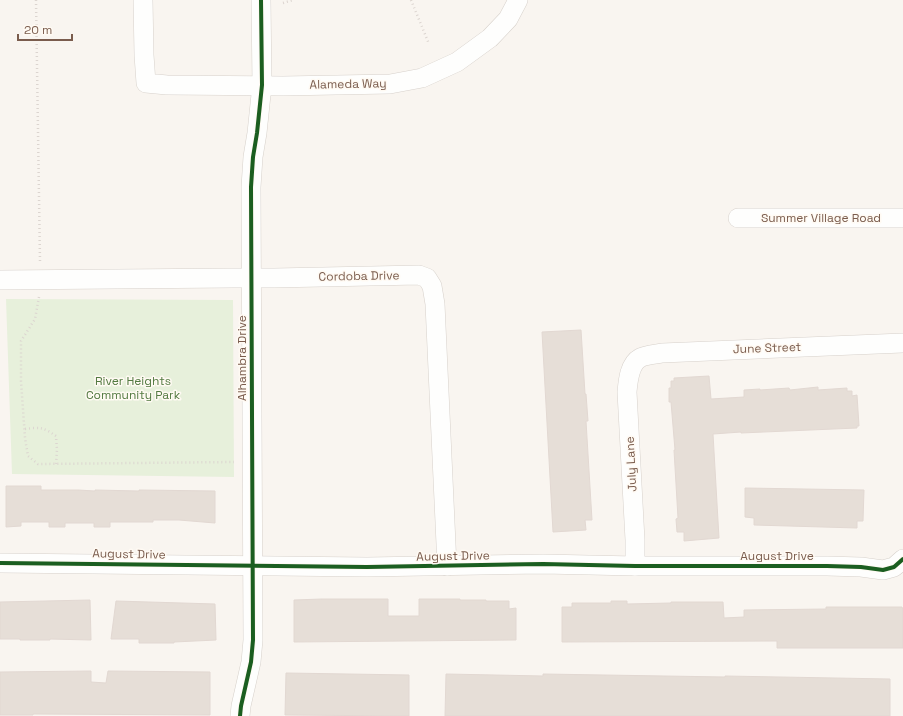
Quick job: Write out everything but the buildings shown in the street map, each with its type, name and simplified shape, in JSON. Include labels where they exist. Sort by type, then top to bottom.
[{"type":"street","name":"Alameda Way","points":[[143,0],[146,83],[167,85],[390,84],[422,78],[457,62],[490,38],[508,19],[518,0]]},
{"type":"street","name":"Alhambra Drive","points":[[240,716],[251,662],[253,640],[251,186],[262,85],[261,0]]},
{"type":"street","name":"Summer Village Road","points":[[738,218],[903,218]]},
{"type":"street","name":"Cordoba Drive","points":[[0,280],[420,275],[427,278],[432,286],[435,304],[447,566]]},
{"type":"street","name":"June Street","points":[[634,364],[640,358],[662,353],[903,343]]},
{"type":"street","name":"July Lane","points":[[634,364],[629,375],[627,392],[635,566]]},
{"type":"street","name":"August Drive","points":[[0,563],[367,567],[543,564],[635,566],[827,566],[861,567],[883,570],[894,567],[903,560]]},
{"type":"path","points":[[36,0],[40,263]]},
{"type":"path","points":[[283,3],[293,0]]},
{"type":"path","points":[[411,0],[429,44]]},
{"type":"path","points":[[40,292],[35,319],[21,341],[21,381],[28,456],[38,464],[235,462]]},
{"type":"path","points":[[25,429],[38,427],[46,429],[56,436],[56,464]]},
{"type":"green space","name":"River Heights Community Park","points":[[6,299],[233,300],[234,477],[12,474]]},
{"type":"cycle path","points":[[240,716],[251,662],[253,640],[251,187],[253,157],[262,85],[261,0]]},
{"type":"cycle path","points":[[0,563],[367,567],[543,564],[635,566],[827,566],[861,567],[883,570],[894,567],[903,559]]}]
